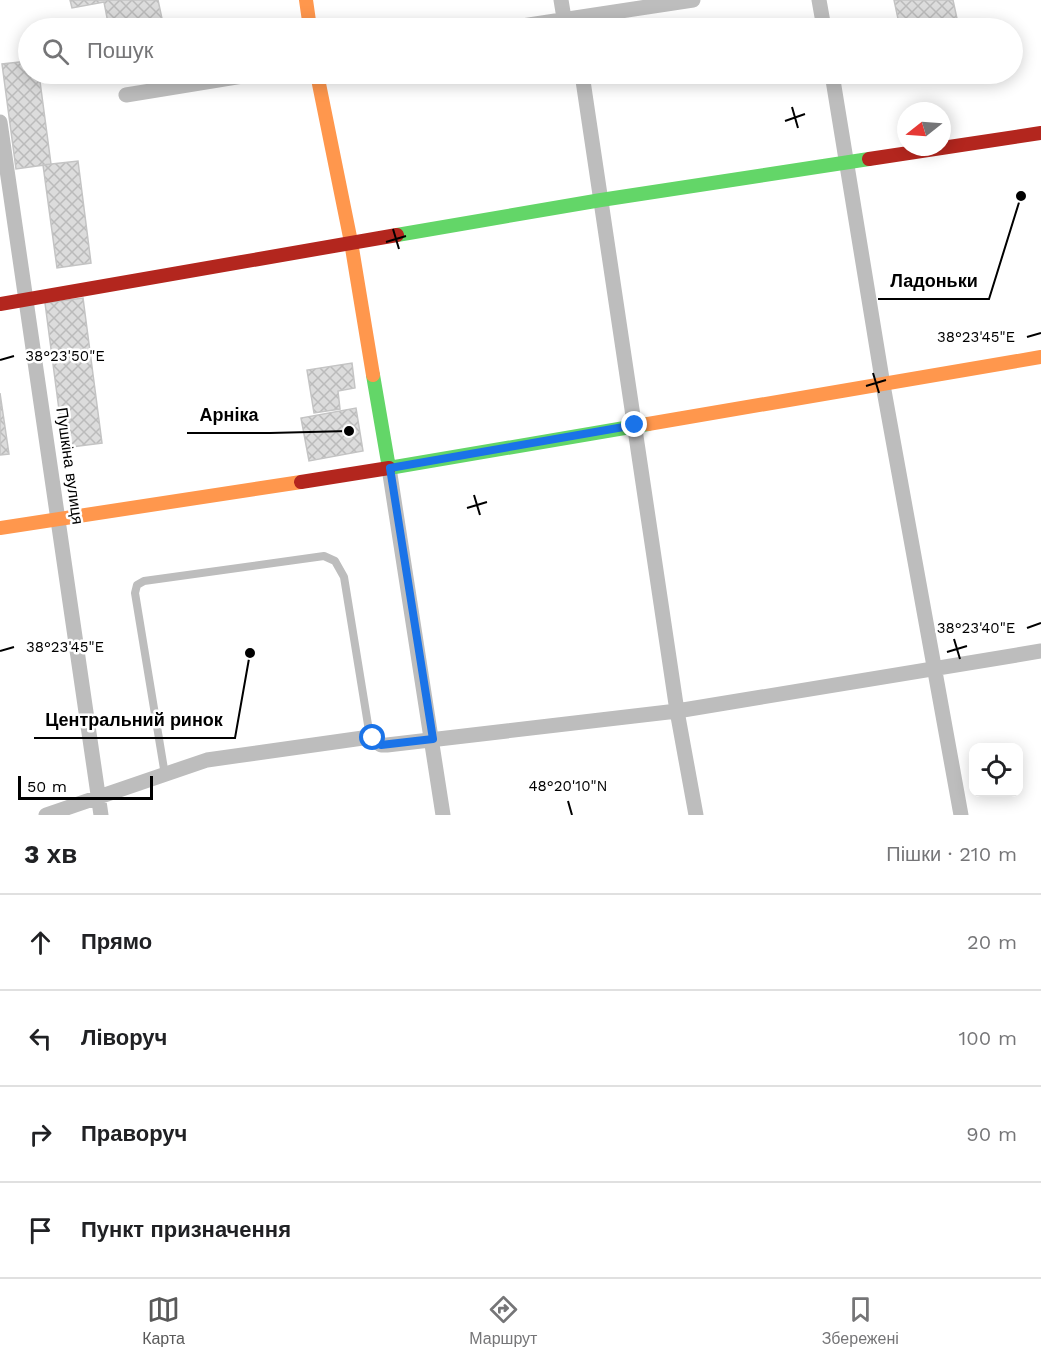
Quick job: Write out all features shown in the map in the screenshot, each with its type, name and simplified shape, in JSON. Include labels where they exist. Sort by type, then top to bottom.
[{"type":"street","points":[[306,0],[309,18]]},
{"type":"street","points":[[561,0],[566,18]]},
{"type":"street","points":[[594,18],[693,0]]},
{"type":"street","points":[[819,0],[822,18]]},
{"type":"street","points":[[126,95],[194,84]]},
{"type":"street","points":[[319,84],[351,242],[390,468],[443,815]]},
{"type":"street","points":[[584,84],[676,711],[696,815]]},
{"type":"street","points":[[834,84],[883,386],[961,815]]},
{"type":"street","name":"Пушкіна вулиця","points":[[0,127],[60,518],[101,815]]},
{"type":"street","points":[[0,304],[28,301],[351,242],[601,200],[1041,134]]},
{"type":"street","points":[[0,528],[390,468],[635,425],[883,386],[1041,357]]},
{"type":"street","points":[[46,815],[99,799],[207,760],[370,737],[381,745],[676,711],[1041,651]]},
{"type":"lane","points":[[165,775],[135,593],[137,585],[144,581],[324,556],[335,561],[344,577],[370,737]]},
{"type":"building","points":[[70,0],[158,0],[162,18],[107,18],[104,2],[72,8]]},
{"type":"building","points":[[894,0],[953,0],[957,18],[898,18]]},
{"type":"building","points":[[18,62],[18,84],[40,84],[51,164],[16,169],[2,64]]},
{"type":"building","points":[[78,161],[91,263],[57,268],[43,165]]},
{"type":"building","points":[[83,298],[102,443],[64,448],[45,303]]},
{"type":"building","points":[[352,363],[355,388],[338,391],[340,409],[314,413],[307,370]]},
{"type":"building","points":[[0,393],[9,454],[0,455]]},
{"type":"building","points":[[356,408],[363,451],[309,461],[301,418]]},
{"type":"traffic: fast","points":[[397,235],[601,200],[869,159]]},
{"type":"traffic: fast","points":[[373,375],[389,468],[648,424]]},
{"type":"traffic: slow","points":[[306,0],[309,18]]},
{"type":"traffic: slow","points":[[319,84],[351,242],[373,375]]},
{"type":"traffic: slow","points":[[648,424],[1041,357]]},
{"type":"traffic: slow","points":[[0,528],[301,482]]},
{"type":"traffic: jam","points":[[869,159],[1041,133]]},
{"type":"traffic: jam","points":[[0,304],[397,235]]},
{"type":"traffic: jam","points":[[301,482],[389,468]]},
{"type":"place","name":"Ладоньки","points":[[1021,196]]},
{"type":"place","name":"Арніка","points":[[349,431]]},
{"type":"place","name":"Центральний ринок","points":[[250,653]]},
{"type":"route","points":[[373,738],[381,745],[433,739],[390,468],[635,425]]}]
